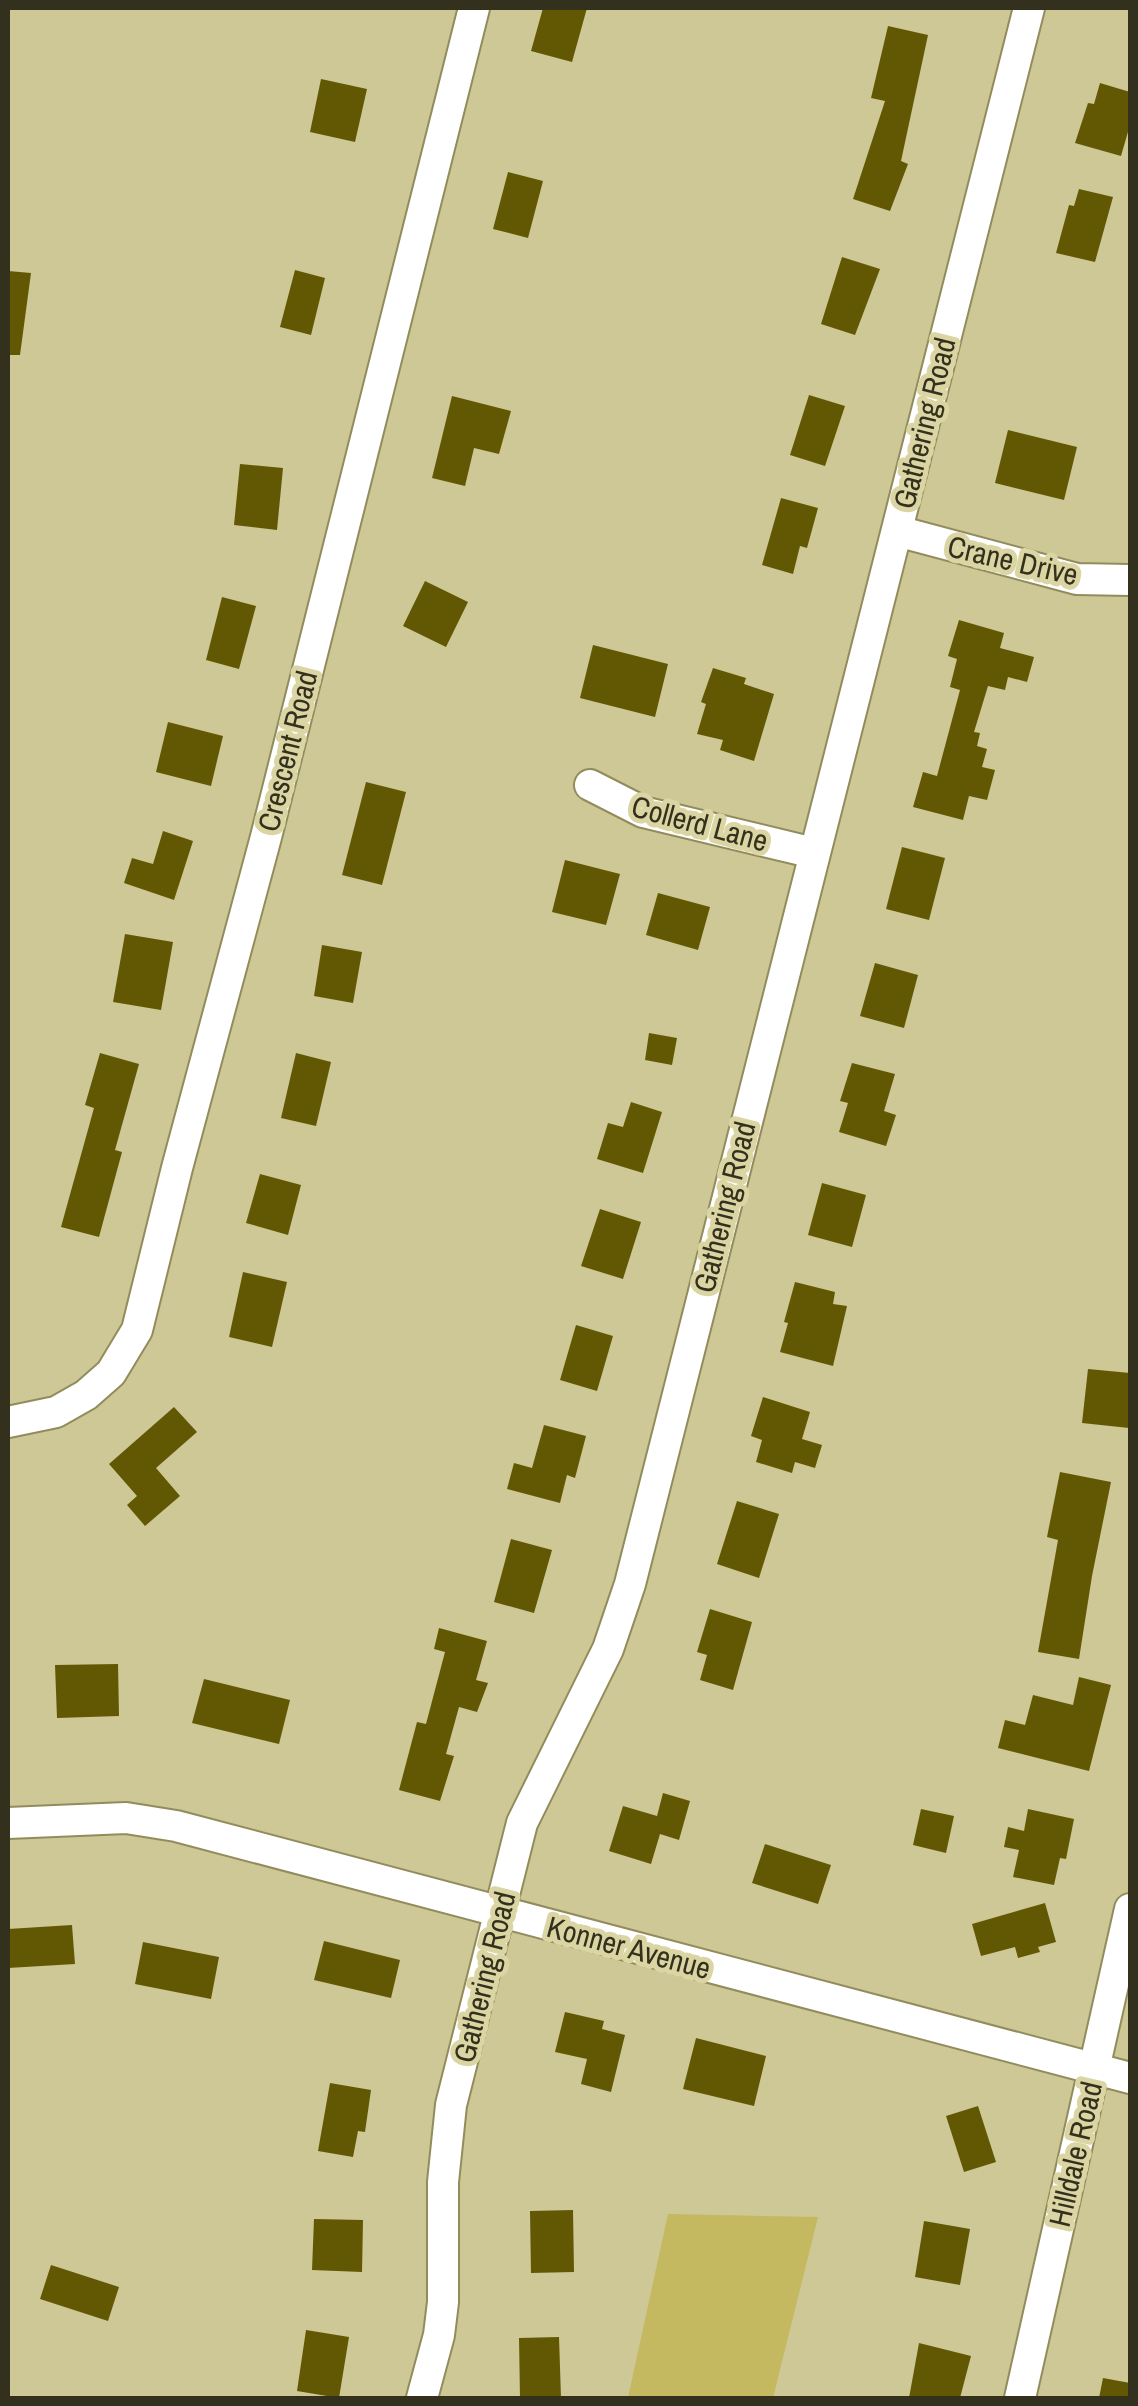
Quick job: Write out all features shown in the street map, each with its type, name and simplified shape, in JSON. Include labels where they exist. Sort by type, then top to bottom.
[{"type":"street","name":"Crescent Road","points":[[8,1422],[56,1412],[86,1395],[111,1373],[138,1330],[474,8]]},
{"type":"street","name":"Gathering Road","points":[[422,2398],[439,2335],[443,2302],[443,2182],[451,2105],[522,1824],[608,1649],[630,1584],[1029,8]]},
{"type":"street","name":"Crane Drive","points":[[897,531],[1077,579],[1130,580]]},
{"type":"street","name":"Collerd Lane","points":[[590,785],[643,812],[814,853]]},
{"type":"street","name":"Konner Avenue","points":[[8,1823],[126,1818],[176,1826],[1130,2078]]},
{"type":"street","name":"Hilldale Road","points":[[1020,2398],[1130,1909]]},
{"type":"shaded area","points":[[668,2214],[818,2217],[773,2398],[628,2398]]},
{"type":"building","points":[[543,8],[587,8],[572,62],[531,51]]},
{"type":"building","points":[[888,26],[928,35],[901,161],[908,164],[890,211],[853,199],[885,101],[871,98]]},
{"type":"building","points":[[321,79],[367,89],[355,142],[310,132]]},
{"type":"building","points":[[1100,83],[1130,92],[1130,125],[1121,156],[1075,143],[1088,103],[1094,104]]},
{"type":"building","points":[[508,172],[543,181],[528,238],[493,229]]},
{"type":"building","points":[[1079,189],[1113,197],[1095,262],[1056,253],[1069,205],[1074,206]]},
{"type":"building","points":[[842,257],[880,269],[855,335],[821,324]]},
{"type":"building","points":[[295,270],[325,278],[311,335],[280,327]]},
{"type":"building","points":[[8,271],[31,273],[20,355],[8,355]]},
{"type":"building","points":[[809,395],[845,406],[825,466],[790,455]]},
{"type":"building","points":[[452,396],[511,411],[499,454],[474,448],[465,486],[432,478]]},
{"type":"building","points":[[1008,430],[1077,447],[1064,500],[995,483]]},
{"type":"building","points":[[240,464],[283,468],[277,530],[234,525]]},
{"type":"building","points":[[781,498],[818,508],[807,548],[800,546],[793,574],[762,565]]},
{"type":"building","points":[[425,581],[468,602],[446,647],[403,626]]},
{"type":"building","points":[[222,597],[256,606],[239,669],[206,660]]},
{"type":"building","points":[[959,620],[1004,633],[1000,648],[1034,657],[1027,682],[1008,677],[1005,690],[988,686],[974,732],[980,733],[977,746],[987,749],[982,767],[995,770],[987,800],[969,796],[963,820],[913,807],[923,772],[937,776],[960,690],[950,687],[957,659],[948,656]]},
{"type":"building","points":[[593,645],[668,664],[655,717],[580,698]]},
{"type":"building","points":[[713,668],[746,678],[744,684],[774,694],[754,761],[720,750],[723,740],[697,734],[706,704],[701,702]]},
{"type":"building","points":[[168,722],[223,736],[211,786],[156,772]]},
{"type":"building","points":[[366,782],[406,792],[382,885],[342,875]]},
{"type":"building","points":[[163,831],[193,841],[174,900],[124,883],[132,858],[153,864]]},
{"type":"building","points":[[902,847],[945,858],[929,920],[886,909]]},
{"type":"building","points":[[565,860],[620,874],[606,925],[552,912]]},
{"type":"building","points":[[658,893],[710,907],[698,950],[646,935]]},
{"type":"building","points":[[125,934],[173,942],[161,1010],[113,1002]]},
{"type":"building","points":[[322,945],[362,952],[353,1003],[314,996]]},
{"type":"building","points":[[875,963],[918,975],[904,1028],[860,1016]]},
{"type":"building","points":[[649,1033],[677,1038],[672,1065],[645,1060]]},
{"type":"building","points":[[100,1053],[139,1064],[115,1150],[122,1152],[99,1237],[61,1227],[94,1108],[85,1105]]},
{"type":"building","points":[[296,1053],[331,1062],[316,1126],[281,1118]]},
{"type":"building","points":[[852,1063],[895,1074],[884,1111],[896,1115],[886,1146],[839,1132],[848,1103],[840,1101]]},
{"type":"building","points":[[631,1102],[662,1112],[643,1173],[597,1159],[608,1123],[623,1127]]},
{"type":"building","points":[[260,1174],[301,1185],[288,1235],[246,1223]]},
{"type":"building","points":[[822,1183],[866,1195],[852,1247],[808,1235]]},
{"type":"building","points":[[600,1209],[641,1222],[623,1279],[581,1266]]},
{"type":"building","points":[[243,1272],[287,1282],[272,1347],[229,1337]]},
{"type":"building","points":[[795,1282],[835,1292],[833,1304],[847,1306],[833,1366],[780,1352]]},
{"type":"building","points":[[576,1325],[613,1336],[597,1391],[560,1380]]},
{"type":"building","points":[[1088,1369],[1130,1373],[1129,1428],[1082,1423]]},
{"type":"building","points":[[763,1397],[810,1412],[802,1439],[822,1445],[815,1468],[795,1462],[792,1473],[756,1462],[762,1440],[751,1436]]},
{"type":"building","points":[[174,1407],[197,1432],[156,1468],[180,1496],[145,1526],[127,1505],[137,1496],[109,1464]]},
{"type":"building","points":[[544,1425],[586,1436],[575,1478],[567,1475],[560,1503],[507,1489],[514,1463],[532,1468]]},
{"type":"building","points":[[1060,1472],[1111,1482],[1079,1659],[1038,1652],[1058,1540],[1047,1537]]},
{"type":"building","points":[[737,1501],[779,1514],[759,1578],[717,1564]]},
{"type":"building","points":[[511,1539],[552,1550],[534,1613],[494,1602]]},
{"type":"building","points":[[710,1609],[752,1622],[733,1690],[700,1680],[707,1655],[697,1652]]},
{"type":"building","points":[[439,1628],[487,1641],[476,1680],[488,1683],[477,1712],[459,1707],[446,1754],[454,1756],[440,1801],[399,1790],[417,1722],[426,1724],[445,1652],[434,1649]]},
{"type":"building","points":[[118,1664],[119,1716],[57,1718],[55,1665]]},
{"type":"building","points":[[1079,1677],[1111,1685],[1089,1771],[998,1748],[1005,1720],[1025,1725],[1033,1695],[1073,1705]]},
{"type":"building","points":[[204,1679],[290,1700],[279,1744],[192,1723]]},
{"type":"building","points":[[663,1793],[690,1801],[679,1840],[660,1834],[651,1864],[609,1851],[623,1806],[657,1816]]},
{"type":"building","points":[[921,1809],[954,1816],[946,1853],[913,1845]]},
{"type":"building","points":[[1028,1809],[1074,1819],[1066,1859],[1060,1858],[1054,1885],[1013,1877],[1019,1850],[1004,1847],[1008,1827],[1024,1831]]},
{"type":"building","points":[[765,1844],[831,1865],[818,1904],[752,1883]]},
{"type":"building","points":[[1045,1903],[1056,1942],[1038,1947],[1040,1952],[1018,1958],[1015,1947],[981,1956],[972,1924]]},
{"type":"building","points":[[72,1925],[75,1964],[8,1968],[8,1929]]},
{"type":"building","points":[[324,1941],[400,1960],[391,1998],[314,1980]]},
{"type":"building","points":[[143,1942],[219,1957],[211,1999],[135,1984]]},
{"type":"building","points":[[565,2012],[604,2021],[602,2029],[625,2035],[611,2092],[581,2084],[587,2059],[555,2052]]},
{"type":"building","points":[[696,2038],[766,2056],[754,2106],[683,2089]]},
{"type":"building","points":[[330,2083],[371,2090],[365,2132],[358,2131],[353,2157],[318,2151]]},
{"type":"building","points":[[978,2106],[996,2162],[964,2172],[946,2116]]},
{"type":"building","points":[[573,2210],[574,2272],[531,2273],[530,2211]]},
{"type":"building","points":[[314,2219],[363,2220],[362,2272],[312,2270]]},
{"type":"building","points":[[924,2221],[970,2229],[960,2285],[915,2277]]},
{"type":"building","points":[[51,2265],[119,2287],[108,2321],[40,2299]]},
{"type":"building","points":[[306,2330],[349,2337],[339,2398],[297,2391]]},
{"type":"building","points":[[559,2337],[561,2398],[520,2398],[519,2338]]},
{"type":"building","points":[[919,2343],[971,2356],[960,2398],[909,2398]]},
{"type":"building","points":[[1103,2378],[1130,2383],[1130,2398],[1099,2398]]}]
